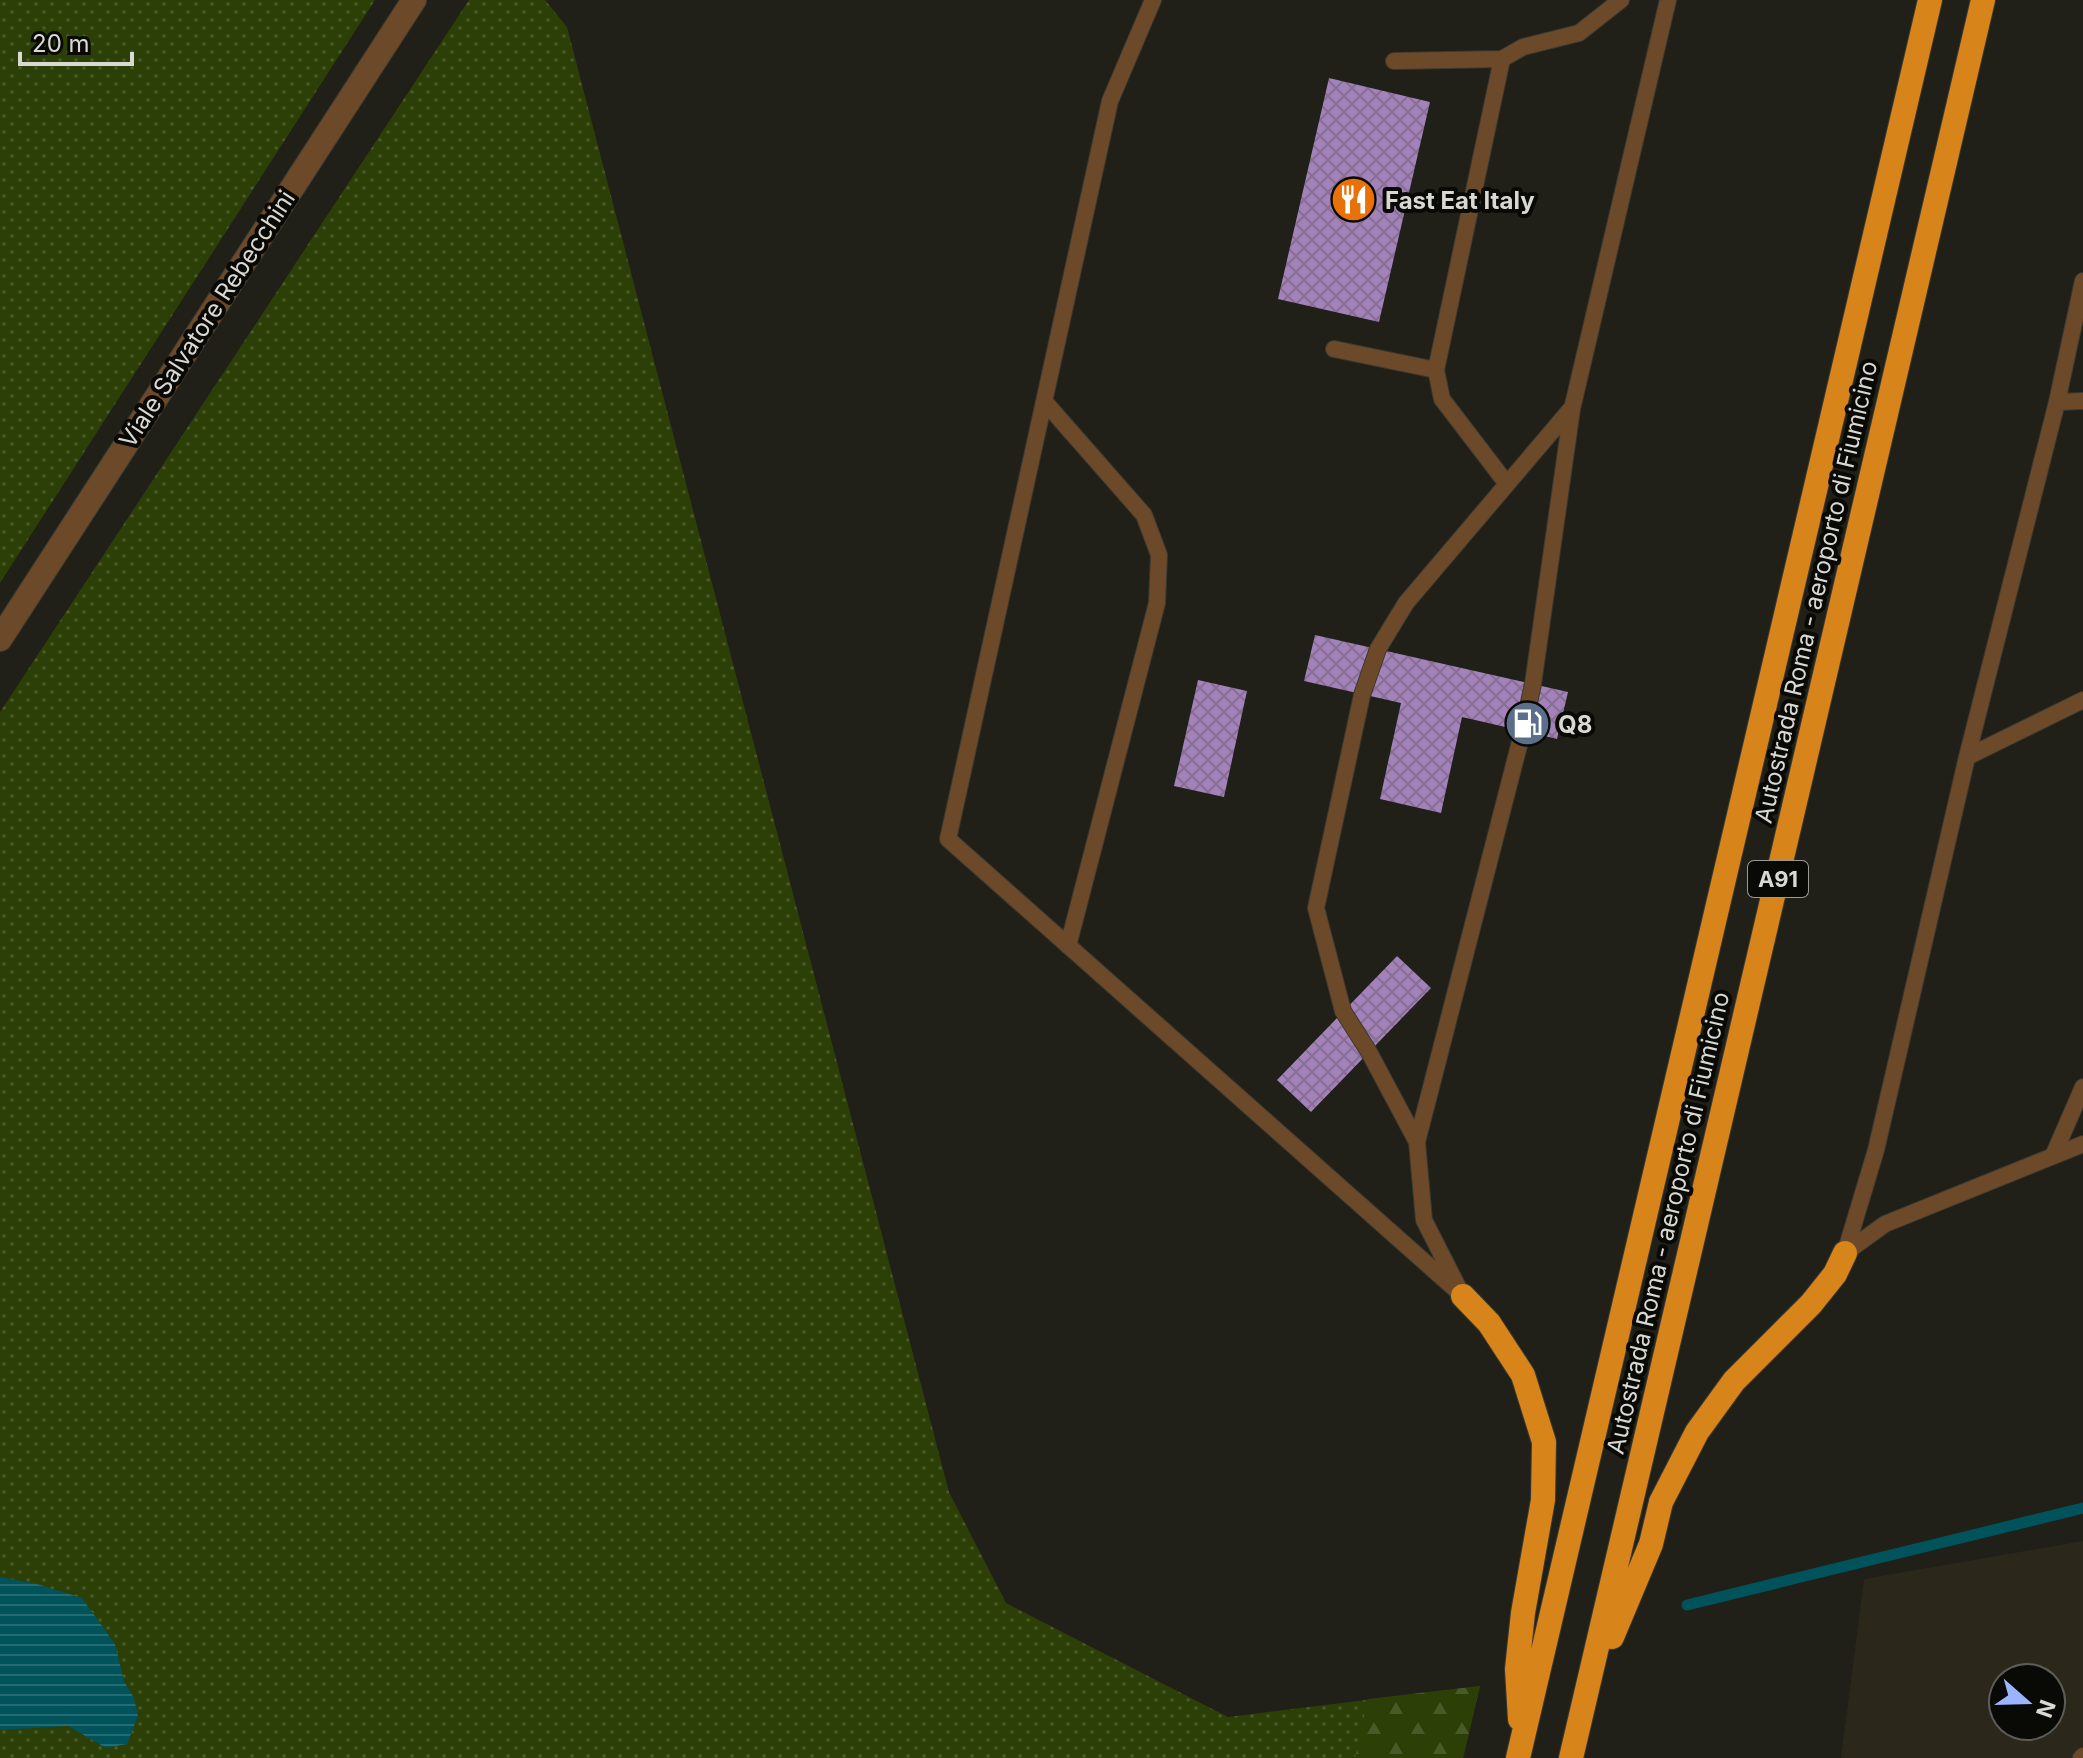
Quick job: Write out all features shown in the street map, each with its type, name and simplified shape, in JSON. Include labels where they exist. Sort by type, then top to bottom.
[{"type":"highway","name":"Autostrada Roma - aeroporto di Fiumicino","points":[[1519,1752],[1930,0]]},
{"type":"highway","name":"Autostrada Roma - aeroporto di Fiumicino","points":[[1571,1758],[1983,0]]},
{"type":"highway","points":[[1582,1714],[1651,1544],[1661,1502],[1697,1432],[1734,1381],[1811,1304],[1835,1274],[1845,1253]]},
{"type":"highway","points":[[1463,1296],[1505,1345],[1523,1375],[1544,1442],[1543,1500],[1523,1613],[1517,1669],[1519,1752]]},
{"type":"street","name":"Viale Salvatore Rebecchini","points":[[0,639],[414,0]]},
{"type":"lane","points":[[1153,0],[1110,101],[948,839],[1463,1296]]},
{"type":"lane","points":[[1394,61],[1502,59],[1523,47],[1579,33],[1621,0]]},
{"type":"lane","points":[[1463,1296],[1424,1220],[1417,1142],[1523,730],[1533,684],[1572,409],[1668,0]]},
{"type":"lane","points":[[1502,59],[1436,370],[1442,399],[1507,484]]},
{"type":"lane","points":[[1845,1253],[1876,1150],[1967,757],[2057,402],[2083,281]]},
{"type":"lane","points":[[1334,349],[1436,370]]},
{"type":"lane","points":[[1044,401],[1144,515],[1159,555],[1157,603],[1068,946]]},
{"type":"lane","points":[[2057,402],[2083,401]]},
{"type":"lane","points":[[1417,1142],[1369,1052],[1343,1011],[1316,908],[1362,695],[1378,649],[1406,603],[1572,409]]},
{"type":"lane","points":[[1967,757],[2083,700]]},
{"type":"lane","points":[[2053,1156],[2083,1087]]},
{"type":"lane","points":[[1845,1253],[1885,1224],[2083,1144]]},
{"type":"shaded area","points":[[2083,1541],[2083,1758],[1841,1758],[1864,1579]]},
{"type":"green space","points":[[0,0],[375,0],[0,583]]},
{"type":"green space","points":[[469,0],[545,0],[567,27],[949,1492],[1006,1603],[1228,1717],[1480,1686],[1463,1758],[0,1758],[0,712]]},
{"type":"green space","points":[[1480,1686],[1463,1758],[1355,1758],[1368,1699]]},
{"type":"water","points":[[0,1577],[82,1598],[115,1644],[124,1681],[134,1698],[138,1716],[127,1744],[106,1748],[68,1726],[0,1730]]},
{"type":"building","name":"Fast Eat Italy","points":[[1329,78],[1430,102],[1379,322],[1278,299]]},
{"type":"building","name":"Q8","points":[[1315,635],[1568,692],[1557,739],[1462,717],[1441,813],[1380,799],[1401,703],[1304,681]]},
{"type":"building","points":[[1198,680],[1247,691],[1224,797],[1174,786]]},
{"type":"building","points":[[1397,956],[1431,988],[1311,1112],[1277,1080]]},
{"type":"waterway","points":[[1687,1605],[2083,1508]]},
{"type":"place","name":"Fast Eat Italy","points":[[1354,200]]},
{"type":"place","name":"Q8","points":[[1527,724]]}]
